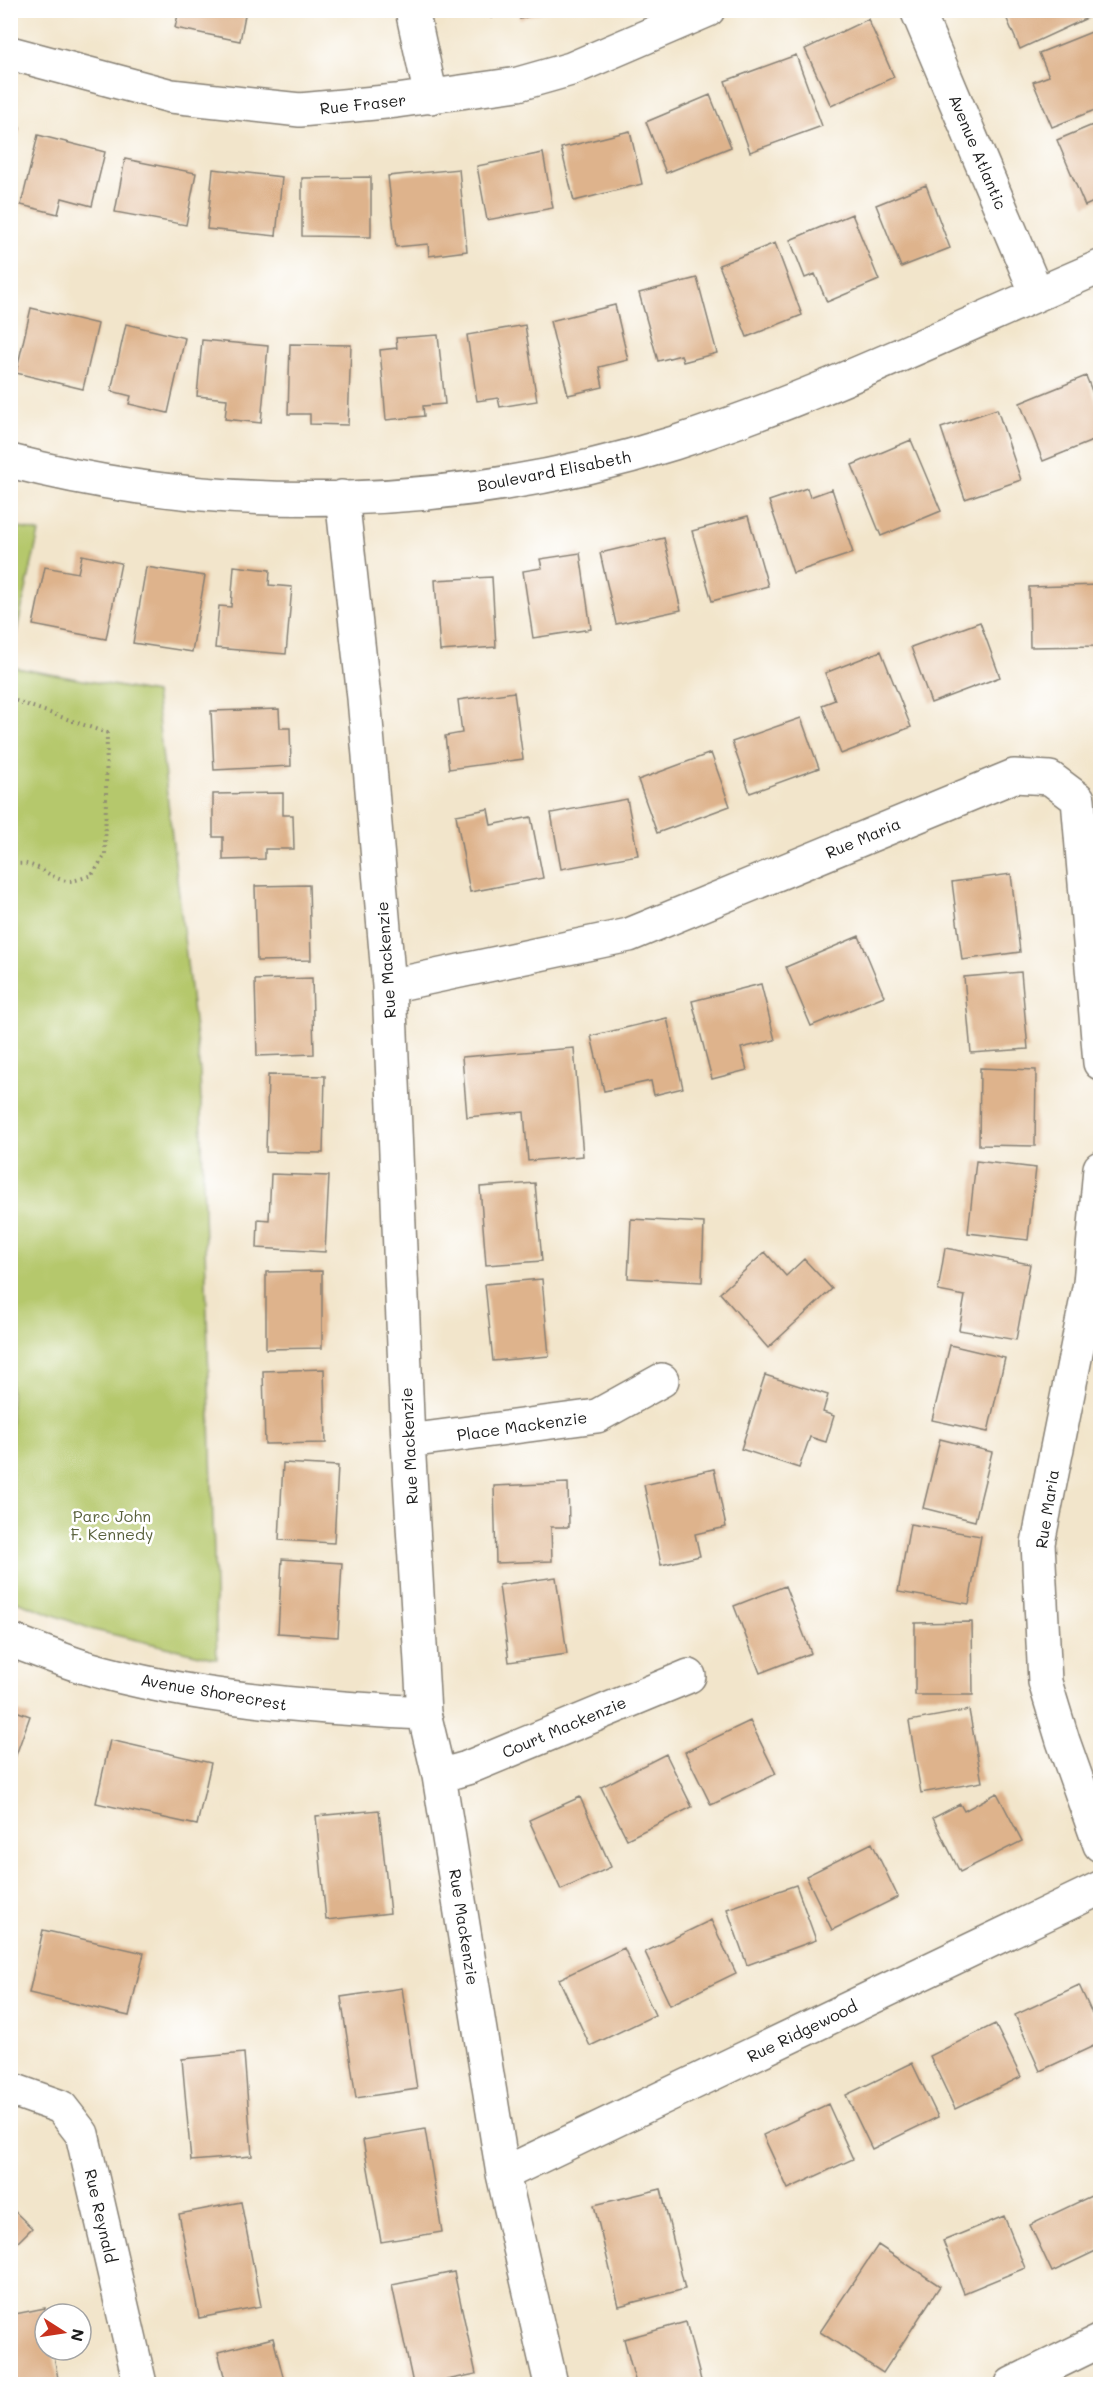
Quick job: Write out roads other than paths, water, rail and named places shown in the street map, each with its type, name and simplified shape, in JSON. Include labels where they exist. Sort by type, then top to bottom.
[{"type":"street","points":[[412,10],[430,97]]},
{"type":"street","name":"Rue Fraser","points":[[10,53],[171,96],[300,110],[430,97],[518,84],[571,69],[708,10]]},
{"type":"street","name":"Avenue Atlantic","points":[[917,10],[1037,294]]},
{"type":"street","name":"Boulevard Elisabeth","points":[[10,461],[117,484],[185,492],[266,497],[342,497],[419,493],[488,485],[582,468],[639,453],[777,406],[1101,267]]},
{"type":"street","name":"Rue Mackenzie","points":[[342,497],[364,698],[389,986],[408,1441],[424,1713],[439,1776],[503,2174],[551,2385]]},
{"type":"street","name":"Rue Maria","points":[[389,986],[629,935],[1014,776],[1050,778],[1078,799],[1101,1063]]},
{"type":"street","name":"Rue Maria","points":[[1101,1168],[1090,1283],[1038,1544],[1045,1682],[1063,1741],[1101,1845]]},
{"type":"street","name":"Place Mackenzie","points":[[408,1441],[597,1416],[662,1380]]},
{"type":"street","name":"Avenue Shorecrest","points":[[10,1640],[84,1667],[221,1695],[311,1708],[424,1713]]},
{"type":"street","name":"Court Mackenzie","points":[[439,1776],[467,1768],[689,1676]]},
{"type":"street","name":"Rue Ridgewood","points":[[503,2174],[1101,1888]]},
{"type":"street","name":"Rue Reynald","points":[[10,2089],[61,2107],[82,2134],[140,2385]]},
{"type":"street","points":[[1012,2385],[1101,2341]]},
{"type":"park label","name":"Parc John F. Kennedy","points":[[112,1525]]}]
